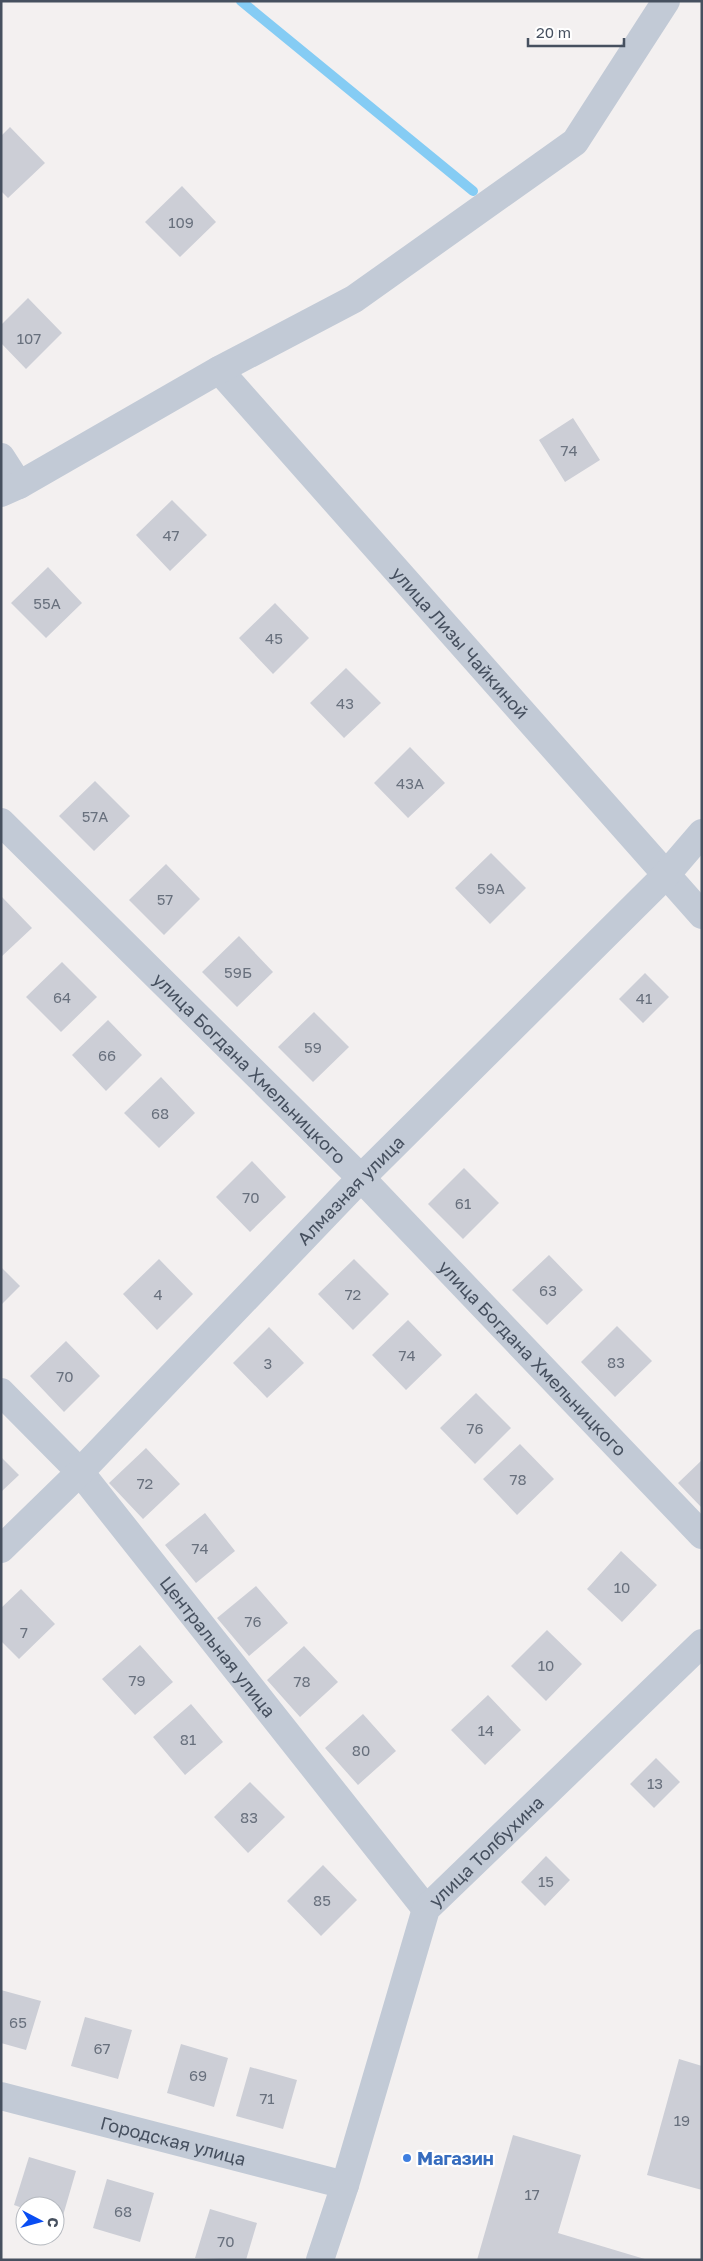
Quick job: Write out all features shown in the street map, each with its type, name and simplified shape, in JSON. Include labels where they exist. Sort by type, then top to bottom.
[{"type":"street","points":[[1,457],[10,489],[219,370],[354,299],[575,142],[666,1]]},
{"type":"street","name":"улица Лизы Чайкиной","points":[[219,370],[665,876],[702,915]]},
{"type":"street","name":"улица Богдана Хмельницкого","points":[[1,822],[361,1178],[702,1535]]},
{"type":"street","name":"Алмазная улица","points":[[1,1549],[80,1472],[361,1178],[665,876],[702,833]]},
{"type":"street","name":"Центральная улица","points":[[1,1392],[80,1472],[426,1909]]},
{"type":"street","name":"улица Толбухина","points":[[320,2260],[345,2185],[426,1909],[702,1643]]},
{"type":"street","name":"Городская улица","points":[[1,2096],[345,2185]]},
{"type":"building","points":[[10,127],[45,163],[8,198],[1,191],[1,136]]},
{"type":"building","points":[[182,186],[216,222],[180,257],[145,222]]},
{"type":"building","points":[[28,298],[62,333],[26,369],[1,343],[1,325]]},
{"type":"building","points":[[573,418],[600,460],[565,482],[539,440]]},
{"type":"building","points":[[172,500],[207,535],[170,571],[136,535]]},
{"type":"building","points":[[48,567],[82,603],[46,638],[11,603]]},
{"type":"building","points":[[275,603],[309,638],[273,674],[239,638]]},
{"type":"building","points":[[346,668],[381,703],[344,738],[310,703]]},
{"type":"building","points":[[410,747],[445,783],[408,818],[374,783]]},
{"type":"building","points":[[95,781],[130,816],[94,851],[59,816]]},
{"type":"building","points":[[491,853],[526,888],[490,924],[455,888]]},
{"type":"building","points":[[166,864],[200,899],[164,935],[129,900]]},
{"type":"building","points":[[1,896],[32,928],[1,957]]},
{"type":"building","points":[[239,936],[273,972],[237,1007],[202,972]]},
{"type":"building","points":[[62,962],[97,997],[61,1032],[26,997]]},
{"type":"building","points":[[645,973],[669,997],[643,1023],[619,999]]},
{"type":"building","points":[[314,1012],[349,1047],[313,1082],[278,1047]]},
{"type":"building","points":[[108,1020],[142,1055],[106,1091],[72,1055]]},
{"type":"building","points":[[161,1077],[195,1113],[159,1148],[124,1113]]},
{"type":"building","points":[[252,1161],[286,1197],[250,1232],[216,1197]]},
{"type":"building","points":[[464,1168],[499,1203],[463,1239],[428,1204]]},
{"type":"building","points":[[549,1255],[583,1290],[547,1325],[512,1290]]},
{"type":"building","points":[[159,1259],[193,1294],[157,1330],[123,1294]]},
{"type":"building","points":[[354,1259],[389,1294],[353,1330],[318,1294]]},
{"type":"building","points":[[1,1267],[20,1286],[1,1305]]},
{"type":"building","points":[[408,1320],[442,1355],[406,1390],[372,1355]]},
{"type":"building","points":[[617,1326],[652,1361],[615,1397],[581,1362]]},
{"type":"building","points":[[269,1327],[304,1363],[267,1398],[233,1363]]},
{"type":"building","points":[[66,1341],[100,1376],[64,1412],[30,1376]]},
{"type":"building","points":[[476,1393],[511,1428],[475,1464],[440,1428]]},
{"type":"building","points":[[520,1444],[554,1479],[517,1515],[483,1479]]},
{"type":"building","points":[[146,1448],[180,1484],[143,1519],[109,1483]]},
{"type":"building","points":[[1,1457],[19,1475],[1,1492]]},
{"type":"building","points":[[702,1460],[702,1508],[678,1483]]},
{"type":"building","points":[[205,1513],[235,1551],[196,1583],[165,1545]]},
{"type":"building","points":[[621,1551],[657,1585],[622,1622],[587,1589]]},
{"type":"building","points":[[256,1586],[288,1623],[249,1656],[217,1618]]},
{"type":"building","points":[[21,1589],[55,1624],[19,1659],[1,1641],[1,1608]]},
{"type":"building","points":[[547,1630],[582,1664],[546,1701],[511,1666]]},
{"type":"building","points":[[140,1645],[173,1682],[135,1715],[102,1679]]},
{"type":"building","points":[[304,1646],[338,1682],[300,1717],[267,1680]]},
{"type":"building","points":[[488,1695],[521,1730],[485,1765],[451,1730]]},
{"type":"building","points":[[191,1704],[223,1742],[185,1775],[153,1737]]},
{"type":"building","points":[[363,1714],[396,1751],[358,1785],[325,1748]]},
{"type":"building","points":[[656,1758],[680,1782],[654,1808],[630,1784]]},
{"type":"building","points":[[250,1782],[285,1817],[248,1853],[214,1817]]},
{"type":"building","points":[[546,1856],[570,1880],[545,1906],[521,1882]]},
{"type":"building","points":[[323,1865],[357,1900],[321,1936],[287,1901]]},
{"type":"building","points":[[1,1990],[41,2001],[26,2050],[1,2043]]},
{"type":"building","points":[[85,2017],[132,2030],[118,2079],[71,2066]]},
{"type":"building","points":[[181,2044],[228,2058],[214,2107],[167,2093]]},
{"type":"building","points":[[679,2059],[702,2066],[702,2190],[647,2175]]},
{"type":"building","points":[[250,2067],[297,2080],[283,2129],[236,2116]]},
{"type":"building","points":[[513,2135],[581,2155],[558,2233],[648,2260],[477,2260]]},
{"type":"building","points":[[29,2157],[76,2171],[65,2209],[65,2196],[17,2196]]},
{"type":"building","points":[[107,2179],[154,2193],[140,2242],[93,2228]]},
{"type":"building","points":[[210,2209],[257,2223],[246,2260],[195,2258]]},
{"type":"waterway","points":[[241,1],[473,191]]},
{"type":"place","name":"Магазин","points":[[407,2158]]}]
